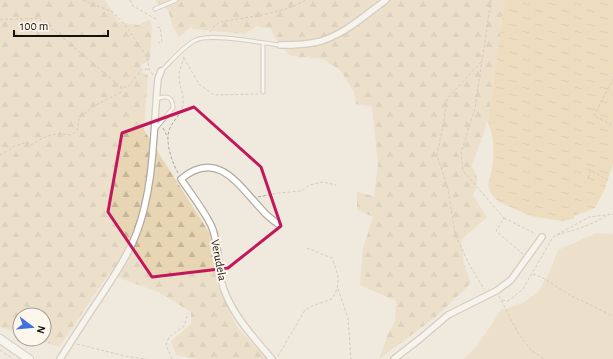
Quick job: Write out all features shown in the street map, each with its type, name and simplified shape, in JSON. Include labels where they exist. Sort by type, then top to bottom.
[{"type":"main road","points":[[0,339],[29,359]]},
{"type":"street","points":[[280,45],[317,42],[333,37],[386,0]]},
{"type":"street","points":[[60,359],[117,272],[137,233],[144,211],[148,189],[158,79],[161,71]]},
{"type":"street","points":[[181,179],[190,171],[201,167],[212,167],[222,171],[235,179],[265,213],[278,224]]},
{"type":"street","name":"Verudela","points":[[181,179],[211,226],[215,238],[221,281],[231,305],[245,328],[272,359]]},
{"type":"street","points":[[394,359],[448,315],[496,291],[511,280],[542,237]]},
{"type":"lane","points":[[155,9],[176,0]]},
{"type":"lane","points":[[161,71],[188,44],[196,39],[209,36],[280,45]]},
{"type":"lane","points":[[263,43],[263,92]]},
{"type":"lane","points":[[154,130],[173,108],[173,102],[166,96],[156,99]]},
{"type":"path","points":[[83,0],[113,12],[147,57],[149,68],[152,74],[158,79]]},
{"type":"path","points":[[130,0],[133,6],[156,19]]},
{"type":"path","points":[[209,36],[210,30],[220,22],[272,12],[306,0]]},
{"type":"path","points":[[491,0],[475,108],[461,153],[462,171],[504,218],[542,237]]},
{"type":"path","points":[[0,20],[39,18],[121,87],[128,87],[141,70],[149,68]]},
{"type":"path","points":[[156,28],[160,27],[162,42],[158,43]]},
{"type":"path","points":[[181,52],[199,84],[214,95],[263,94],[263,92]]},
{"type":"path","points":[[167,137],[170,128],[180,113],[183,105],[183,93],[179,75],[184,58]]},
{"type":"path","points":[[481,62],[446,100],[443,126],[437,155],[448,189],[455,234],[468,262],[487,295]]},
{"type":"path","points":[[612,125],[594,116],[613,79]]},
{"type":"path","points":[[0,155],[12,147],[27,142],[31,145],[47,135],[59,133],[70,136],[77,131],[79,118],[94,106],[121,92],[121,87]]},
{"type":"path","points":[[161,123],[167,137],[172,163],[181,179]]},
{"type":"path","points":[[588,169],[608,180]]},
{"type":"path","points":[[588,178],[591,171]]},
{"type":"path","points":[[252,199],[278,193],[301,190],[309,185],[323,182],[336,185]]},
{"type":"path","points":[[544,359],[531,350],[518,333],[502,300],[511,299],[523,289],[553,237],[589,217],[613,214]]},
{"type":"path","points":[[556,235],[598,222],[608,215]]},
{"type":"path","points":[[504,218],[496,231],[528,258]]},
{"type":"path","points":[[307,248],[332,258],[337,272],[338,289],[348,318],[351,359]]},
{"type":"path","points":[[533,274],[543,278],[570,296],[613,316]]},
{"type":"path","points":[[276,359],[305,310],[332,299],[338,289]]},
{"type":"path","points":[[172,359],[166,345],[169,337],[184,326],[188,313]]},
{"type":"path","points":[[77,344],[125,356],[146,359]]},
{"type":"path","points":[[0,350],[13,359]]},
{"type":"highlighted area","points":[[194,107],[261,167],[281,226],[228,268],[152,277],[108,212],[122,133]]},
{"type":"green space","points":[[0,0],[105,0],[119,22],[139,25],[149,19],[152,26],[150,60],[141,65],[141,72],[148,75],[144,130],[210,234],[217,284],[237,327],[267,359],[194,359],[176,355],[171,341],[191,324],[191,312],[158,292],[109,274],[59,347],[52,345],[52,307],[12,307],[12,331],[0,327]]},
{"type":"green space","points":[[155,0],[505,0],[488,122],[486,123],[484,134],[472,166],[477,180],[473,195],[487,217],[461,240],[464,264],[471,283],[437,316],[379,359],[388,334],[395,321],[396,301],[360,285],[363,248],[373,217],[357,210],[357,192],[374,196],[378,163],[372,107],[356,104],[354,92],[340,70],[323,59],[290,56],[275,38],[271,29],[257,26],[245,34],[193,29],[191,27],[179,37],[173,27],[168,10]]},
{"type":"green space","points":[[596,233],[613,234],[613,359],[463,359],[477,346],[501,310],[523,303],[538,292],[550,271],[558,250]]},
{"type":"water","points":[[505,0],[613,0],[613,164],[604,191],[595,208],[574,216],[574,219],[562,221],[531,216],[499,202],[492,195],[488,186],[492,169],[494,147],[488,122]]}]
